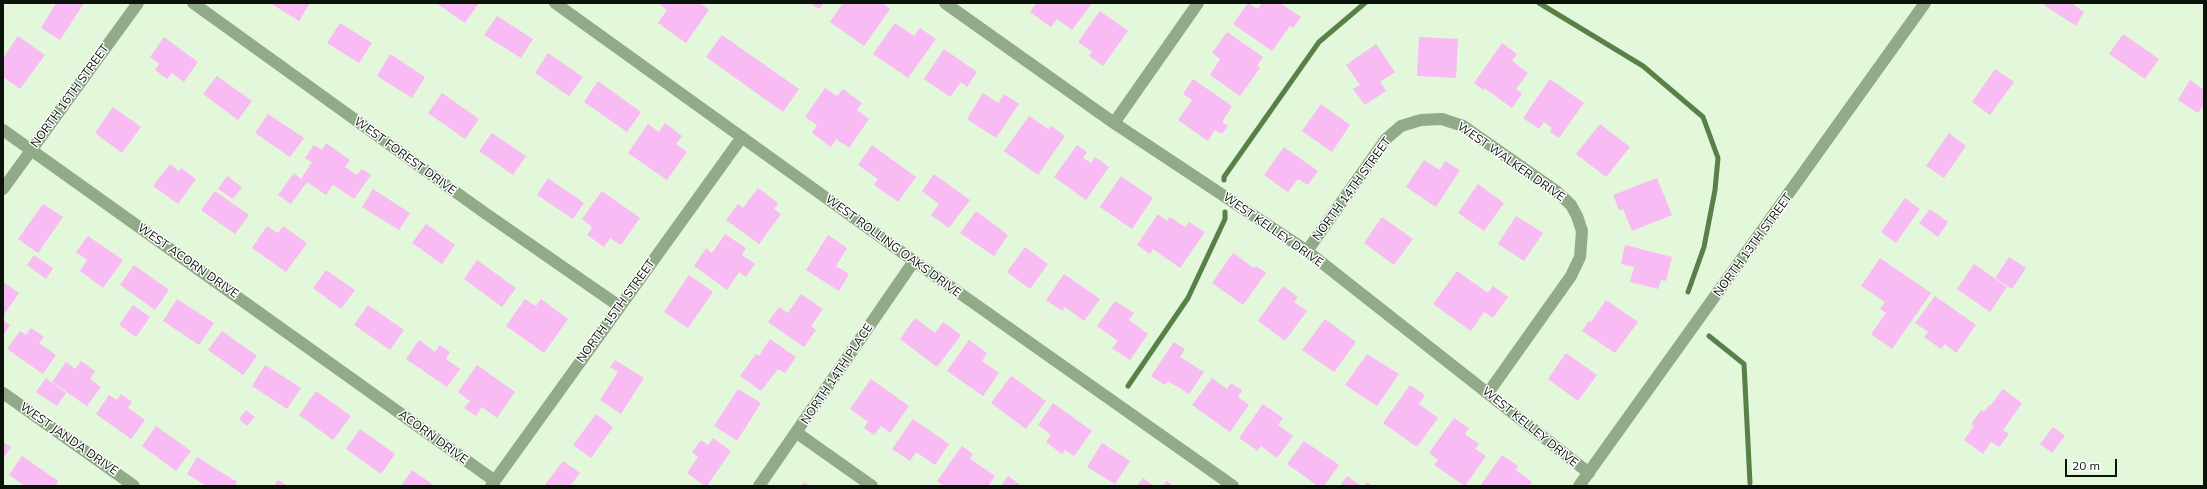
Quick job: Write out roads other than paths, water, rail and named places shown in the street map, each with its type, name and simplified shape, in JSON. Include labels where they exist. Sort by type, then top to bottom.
[{"type":"street","name":"NORTH 16TH STREET","points":[[3,189],[138,3]]},
{"type":"street","name":"WEST FOREST DRIVE","points":[[193,3],[536,249],[619,306]]},
{"type":"street","name":"WEST ROLLING OAKS DRIVE","points":[[555,3],[914,262],[1234,486]]},
{"type":"street","name":"WEST KELLEY DRIVE","points":[[945,3],[1114,123],[1307,251],[1589,473]]},
{"type":"street","points":[[1114,123],[1198,3]]},
{"type":"street","name":"NORTH 13TH STREET","points":[[1579,486],[1925,3]]},
{"type":"street","name":"WEST WALKER DRIVE","points":[[1421,120],[1442,119],[1453,121],[1479,137],[1564,198],[1577,216],[1582,231],[1582,250],[1571,276],[1488,393]]},
{"type":"street","name":"NORTH 14TH STREET","points":[[1307,251],[1390,135],[1401,126],[1421,120]]},
{"type":"street","name":"WEST ACORN DRIVE","points":[[3,130],[372,392]]},
{"type":"street","name":"NORTH 15TH STREET","points":[[493,483],[742,137]]},
{"type":"street","name":"NORTH 14TH PLACE","points":[[759,486],[914,262]]},
{"type":"street","name":"ACORN DRIVE","points":[[372,392],[493,483]]},
{"type":"street","name":"WEST JANDA DRIVE","points":[[3,393],[134,486]]},
{"type":"street","points":[[797,433],[872,486]]},
{"type":"waterway","points":[[1224,180],[1224,177],[1319,42],[1365,3]]},
{"type":"waterway","points":[[1539,3],[1643,66],[1703,117],[1718,158],[1715,190],[1704,247],[1688,292]]},
{"type":"waterway","points":[[1128,386],[1188,298],[1225,219],[1225,212]]},
{"type":"waterway","points":[[1709,336],[1744,364],[1750,483]]}]
